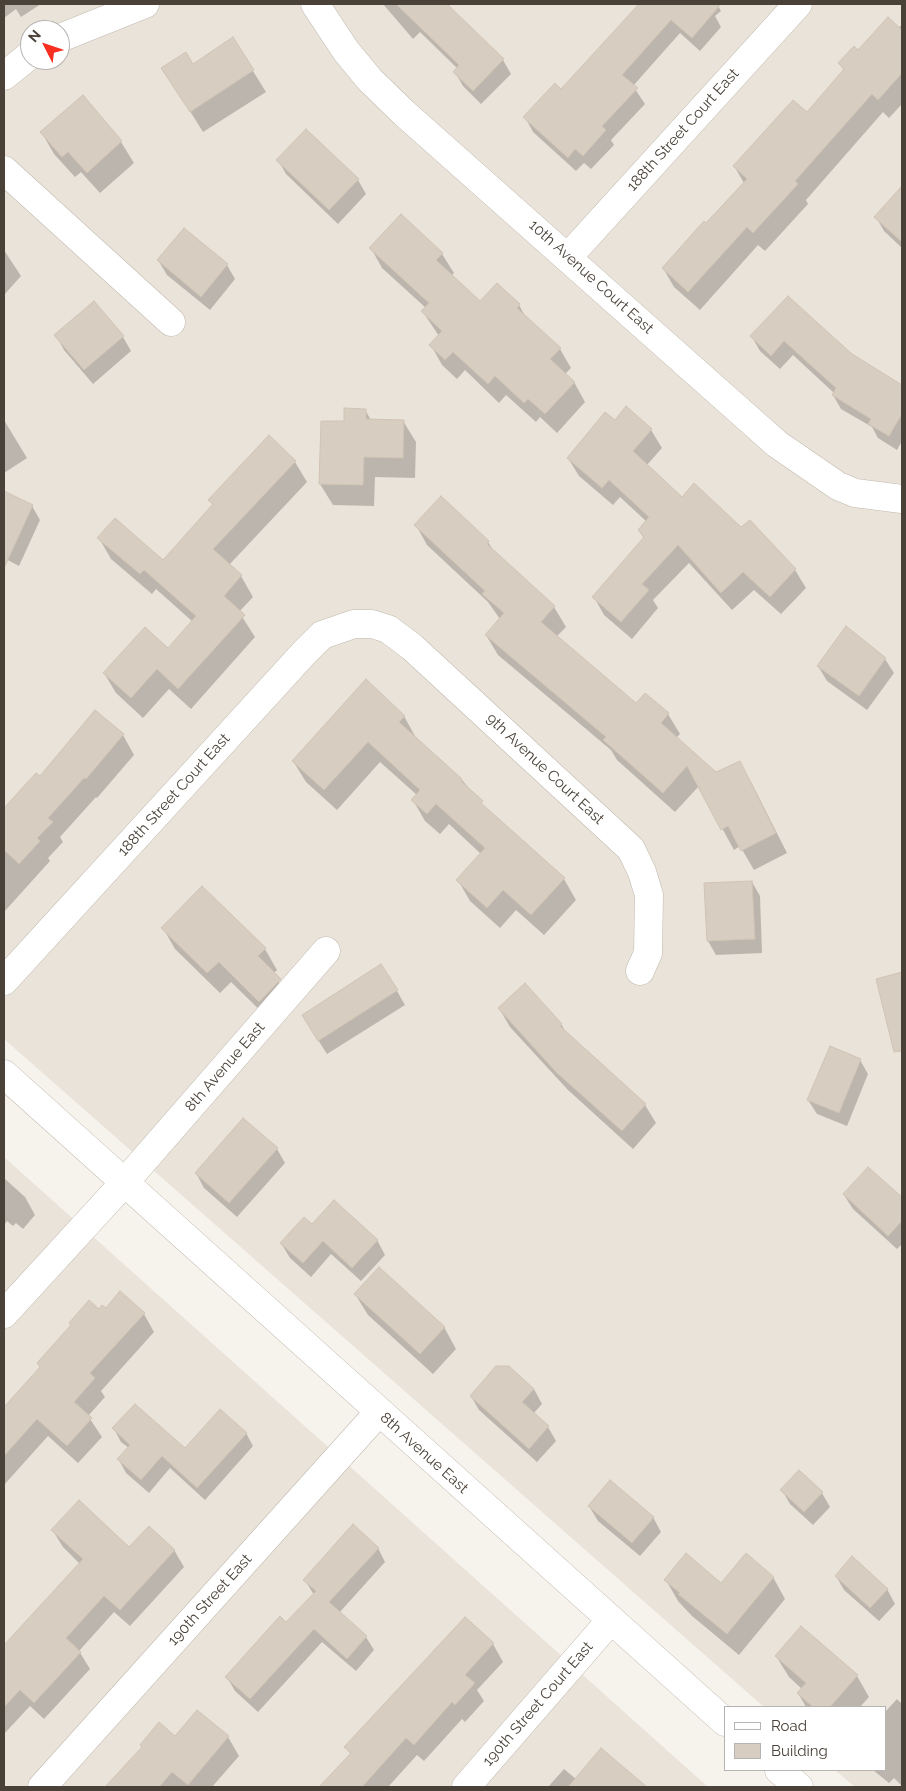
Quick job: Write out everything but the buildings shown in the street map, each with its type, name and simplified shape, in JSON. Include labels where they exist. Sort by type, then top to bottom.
[{"type":"street","points":[[70,34],[145,4]]},
{"type":"street","name":"10th Avenue Court East","points":[[315,4],[346,51],[370,80],[404,113],[777,444],[838,486],[855,493],[902,499]]},
{"type":"street","name":"188th Street Court East","points":[[568,257],[798,4]]},
{"type":"street","points":[[4,76],[20,63]]},
{"type":"street","points":[[4,170],[170,322]]},
{"type":"street","name":"188th Street Court East","points":[[4,981],[304,653],[322,635],[354,624]]},
{"type":"street","name":"9th Avenue Court East","points":[[354,624],[372,624],[388,629],[412,647],[632,849],[649,895],[648,953],[640,971]]},
{"type":"street","name":"8th Avenue East","points":[[124,1183],[326,951]]},
{"type":"street","name":"8th Avenue East","points":[[4,1074],[610,1621],[724,1721]]},
{"type":"street","points":[[4,1314],[124,1183]]},
{"type":"street","name":"190th Street East","points":[[42,1787],[379,1412]]},
{"type":"street","name":"190th Street Court East","points":[[466,1787],[610,1621]]},
{"type":"street","points":[[780,1771],[799,1787]]},
{"type":"shaded area","points":[[4,4],[902,4],[902,1787],[855,1787],[836,1771],[886,1771],[886,1706],[763,1706],[4,1039]]},
{"type":"shaded area","points":[[4,1157],[708,1787],[4,1787]]}]
